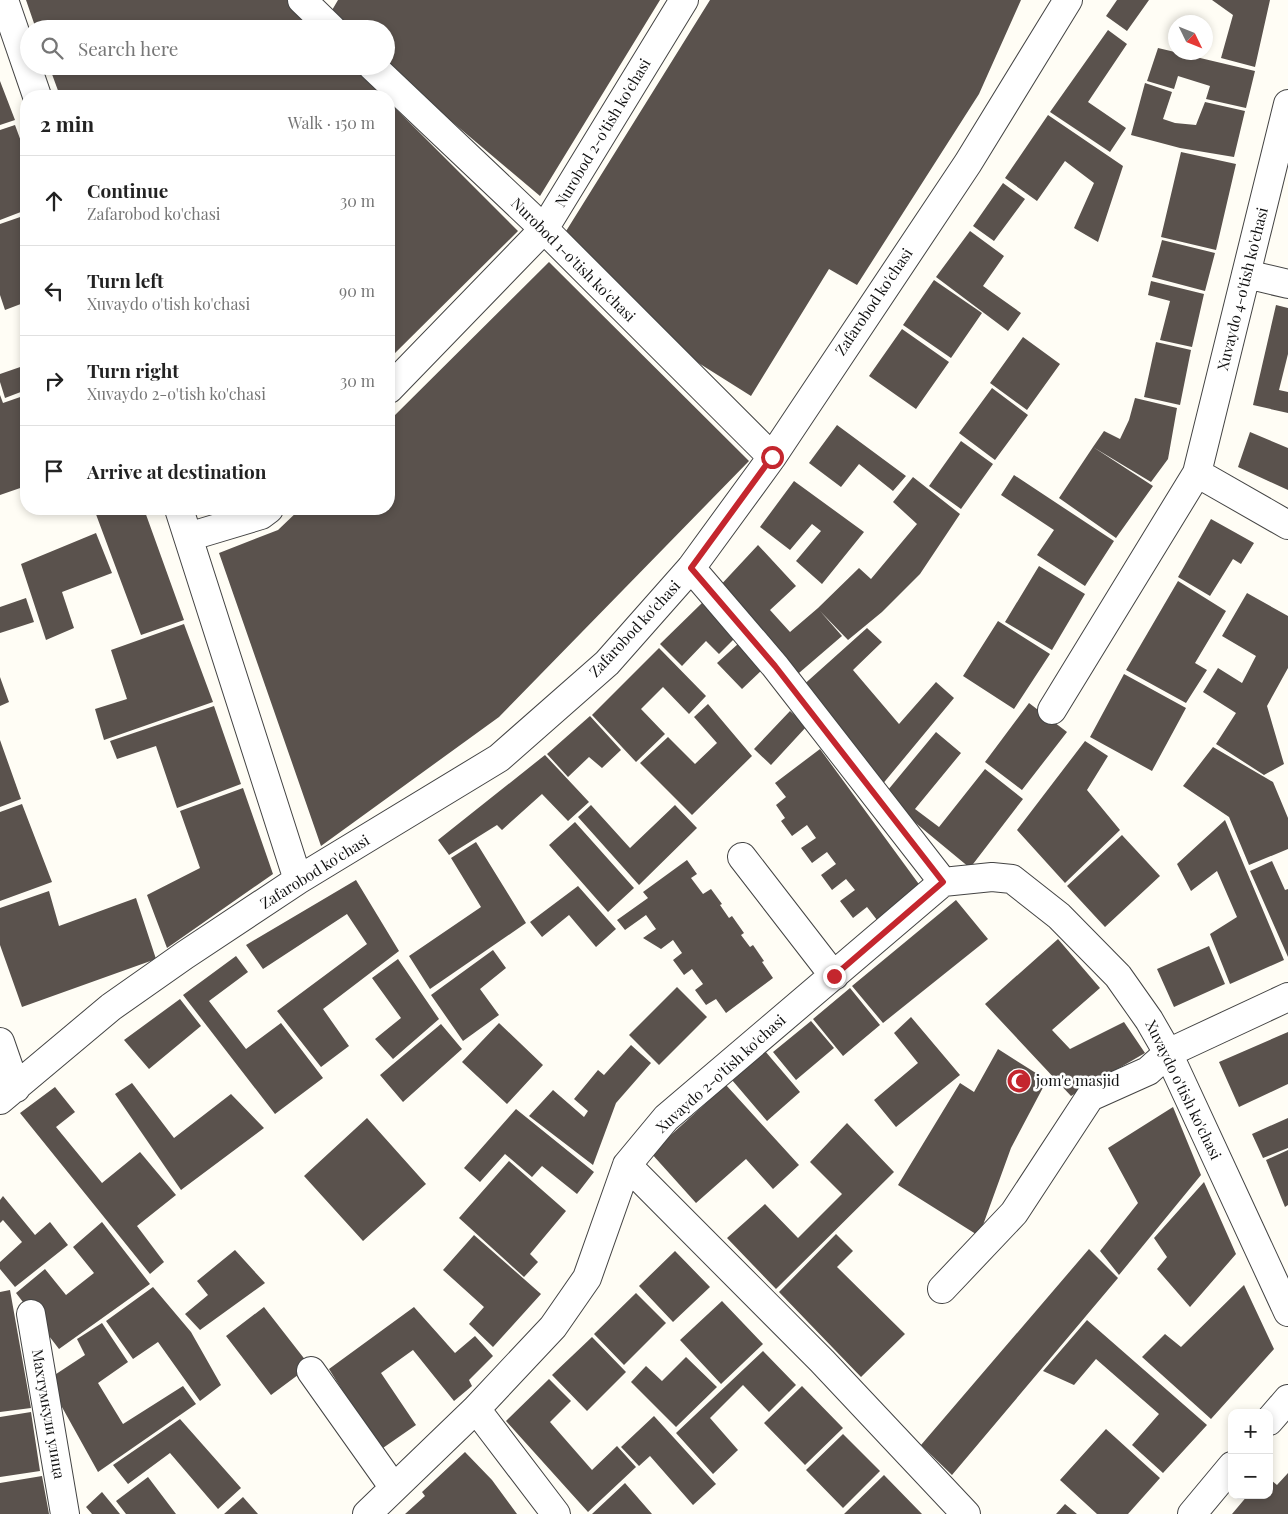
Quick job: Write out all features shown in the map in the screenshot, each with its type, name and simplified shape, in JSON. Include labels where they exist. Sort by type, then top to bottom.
[{"type":"street","points":[[4,0],[20,47]]},
{"type":"street","points":[[302,0],[323,20]]},
{"type":"street","name":"Nurobod 2-o'tish ko'chasi","points":[[395,383],[544,230],[684,0]]},
{"type":"street","name":"Zafarobod ko'chasi","points":[[8,1094],[111,1007],[185,955],[298,880],[499,758],[607,663],[691,568],[772,457],[968,163],[1068,0]]},
{"type":"street","points":[[30,75],[35,90]]},
{"type":"street","name":"Nurobod 1-o'tish ko'chasi","points":[[381,75],[544,230],[772,457]]},
{"type":"street","name":"Xuvaydo 4-o'tish ko'chasi","points":[[1052,710],[1197,473],[1288,104]]},
{"type":"street","points":[[1246,274],[1288,284]]},
{"type":"street","points":[[1197,473],[1288,526]]},
{"type":"street","points":[[181,515],[298,880]]},
{"type":"street","points":[[188,537],[261,515]]},
{"type":"street","points":[[691,568],[775,666],[943,882]]},
{"type":"street","points":[[742,857],[834,976]]},
{"type":"street","name":"Xuvaydo o'tish ko'chasi","points":[[943,882],[992,876],[1012,879],[1059,916],[1118,976],[1149,1020],[1168,1054],[1288,1312]]},
{"type":"street","name":"Xuvaydo 2-o'tish ko'chasi","points":[[367,1514],[476,1410],[554,1327],[587,1278],[627,1165],[666,1118],[943,882]]},
{"type":"street","points":[[942,1289],[1014,1213],[1090,1097],[1148,1071],[1168,1054],[1288,997]]},
{"type":"street","points":[[0,1042],[8,1094]]},
{"type":"street","points":[[627,1165],[822,1361],[966,1514]]},
{"type":"street","name":"Махтумкули улица","points":[[31,1314],[65,1514]]},
{"type":"street","points":[[312,1371],[394,1488]]},
{"type":"street","points":[[1273,1416],[1288,1398]]},
{"type":"street","points":[[476,1410],[556,1514]]},
{"type":"street","points":[[1192,1514],[1228,1471]]},
{"type":"building","points":[[26,0],[287,0],[307,20],[33,20]]},
{"type":"building","points":[[338,0],[660,0],[540,196],[395,74],[395,20],[332,20],[328,17]]},
{"type":"building","points":[[710,0],[1021,0],[979,94],[857,285],[829,269],[751,396],[662,340],[563,236]]},
{"type":"building","points":[[1117,0],[1149,0],[1127,31],[1106,16]]},
{"type":"building","points":[[1212,0],[1270,0],[1255,67],[1221,58],[1233,15]]},
{"type":"building","points":[[1108,30],[1127,44],[1088,102],[1126,128],[1110,152],[1050,112]]},
{"type":"building","points":[[1158,48],[1168,50],[1168,60],[1209,60],[1255,71],[1246,108],[1206,99],[1210,86],[1178,76],[1174,89],[1147,81]]},
{"type":"building","points":[[52,75],[362,75],[377,90],[58,90]]},
{"type":"building","points":[[0,81],[15,120],[0,125]]},
{"type":"building","points":[[1145,83],[1172,92],[1163,119],[1175,123],[1196,125],[1205,102],[1245,111],[1234,157],[1180,148],[1131,135]]},
{"type":"building","points":[[395,108],[518,231],[395,353]]},
{"type":"building","points":[[1048,115],[1123,166],[1098,242],[1074,228],[1094,183],[1065,161],[1037,201],[1005,178]]},
{"type":"building","points":[[15,125],[20,139],[20,212],[0,220],[0,130]]},
{"type":"building","points":[[1181,152],[1236,164],[1216,250],[1161,237]]},
{"type":"building","points":[[1003,183],[1025,199],[994,241],[973,226]]},
{"type":"building","points":[[20,217],[20,304],[5,310],[0,295],[0,224]]},
{"type":"building","points":[[970,231],[1004,256],[983,286],[1021,313],[1008,331],[936,277]]},
{"type":"building","points":[[1162,240],[1215,253],[1205,291],[1152,277]]},
{"type":"building","points":[[549,262],[749,461],[499,717],[321,846],[219,553],[278,530],[294,515],[395,515],[395,415]]},
{"type":"building","points":[[934,280],[982,313],[951,358],[903,325]]},
{"type":"building","points":[[1151,281],[1204,294],[1192,347],[1160,340],[1170,301],[1148,295]]},
{"type":"building","points":[[1276,305],[1288,308],[1288,354],[1279,390],[1288,392],[1288,413],[1253,405]]},
{"type":"building","points":[[902,329],[949,362],[916,409],[869,376]]},
{"type":"building","points":[[1023,337],[1060,364],[1027,410],[990,383]]},
{"type":"building","points":[[1156,342],[1191,350],[1180,405],[1144,397]]},
{"type":"building","points":[[20,367],[20,392],[5,398],[0,382],[0,374]]},
{"type":"building","points":[[992,388],[1028,415],[995,460],[959,433]]},
{"type":"building","points":[[0,395],[3,403],[20,397],[20,488],[0,495]]},
{"type":"building","points":[[1135,398],[1177,408],[1168,459],[1151,482],[1093,447],[1104,431],[1120,439],[1129,420]]},
{"type":"building","points":[[837,425],[906,476],[893,491],[859,464],[841,487],[809,463]]},
{"type":"building","points":[[1250,432],[1288,448],[1288,490],[1238,467]]},
{"type":"building","points":[[961,441],[993,464],[961,509],[929,486]]},
{"type":"building","points":[[1093,447],[1153,486],[1116,538],[1059,498]]},
{"type":"building","points":[[1014,475],[1114,541],[1085,586],[1037,555],[1054,530],[1001,495]]},
{"type":"building","points":[[913,477],[960,514],[920,574],[882,612],[848,640],[820,611],[842,636],[792,679],[717,589],[758,545],[796,586],[770,610],[790,632],[859,568],[871,579],[917,524],[893,502]]},
{"type":"building","points":[[794,481],[864,532],[822,584],[796,561],[821,531],[812,524],[790,550],[760,527]]},
{"type":"building","points":[[96,515],[146,515],[184,620],[141,635]]},
{"type":"building","points":[[1211,519],[1254,543],[1241,564],[1233,559],[1210,596],[1178,577]]},
{"type":"building","points":[[96,533],[112,573],[62,592],[74,628],[46,640],[21,564]]},
{"type":"building","points":[[1039,566],[1085,594],[1052,650],[1005,622]]},
{"type":"building","points":[[1178,581],[1226,611],[1195,663],[1207,670],[1186,703],[1126,670]]},
{"type":"building","points":[[1247,593],[1288,616],[1288,668],[1267,706],[1284,764],[1264,775],[1216,744],[1236,713],[1203,692],[1218,668],[1242,683],[1256,656],[1222,636]]},
{"type":"building","points":[[26,598],[34,622],[0,633],[0,607]]},
{"type":"building","points":[[702,603],[736,637],[719,654],[706,641],[682,666],[660,644]]},
{"type":"building","points":[[998,621],[1050,654],[1014,709],[963,676]]},
{"type":"building","points":[[184,624],[213,702],[104,740],[95,709],[127,699],[111,650]]},
{"type":"building","points":[[867,628],[882,642],[853,670],[899,724],[936,682],[954,698],[881,786],[800,688]]},
{"type":"building","points":[[739,643],[763,669],[742,689],[717,663]]},
{"type":"building","points":[[659,648],[706,696],[689,714],[663,687],[641,709],[665,734],[636,762],[592,715]]},
{"type":"building","points":[[1124,674],[1186,708],[1152,771],[1090,737]]},
{"type":"building","points":[[0,677],[9,702],[0,706]]},
{"type":"building","points":[[1029,703],[1067,732],[1022,790],[985,762]]},
{"type":"building","points":[[708,704],[752,756],[692,815],[640,763],[668,737],[695,764],[717,743],[694,717]]},
{"type":"building","points":[[214,706],[241,784],[177,808],[156,746],[117,759],[110,741]]},
{"type":"building","points":[[790,711],[807,726],[771,765],[754,749]]},
{"type":"building","points":[[590,716],[621,750],[602,768],[589,757],[568,777],[547,754]]},
{"type":"building","points":[[936,732],[961,753],[915,809],[939,827],[985,769],[1023,799],[970,868],[883,796]]},
{"type":"building","points":[[0,740],[21,799],[0,807]]},
{"type":"building","points":[[1085,741],[1108,756],[1087,790],[1120,830],[1065,883],[1017,830]]},
{"type":"building","points":[[1213,747],[1273,782],[1288,818],[1288,849],[1249,865],[1229,817],[1183,786]]},
{"type":"building","points":[[820,749],[921,887],[877,920],[867,907],[853,918],[840,901],[855,890],[846,879],[832,890],[821,875],[836,864],[827,852],[812,863],[801,848],[816,838],[807,825],[792,836],[781,821],[785,818],[776,805],[786,797],[775,783]]},
{"type":"building","points":[[545,755],[589,802],[568,821],[542,794],[502,830],[497,825],[449,855],[438,840]]},
{"type":"building","points":[[243,788],[273,874],[167,948],[147,895],[200,868],[180,811]]},
{"type":"building","points":[[22,804],[52,882],[0,901],[0,812]]},
{"type":"building","points":[[591,805],[630,848],[675,805],[697,828],[639,885],[578,817]]},
{"type":"building","points":[[1225,820],[1284,960],[1230,984],[1210,934],[1237,917],[1217,871],[1191,891],[1177,864]]},
{"type":"building","points":[[575,822],[634,888],[608,912],[549,845]]},
{"type":"building","points":[[1122,835],[1160,876],[1105,927],[1067,886]]},
{"type":"building","points":[[476,842],[526,923],[430,989],[409,956],[481,907],[451,858]]},
{"type":"building","points":[[687,860],[697,874],[691,878],[703,894],[711,889],[729,918],[732,916],[744,933],[741,935],[750,947],[753,945],[773,978],[726,1013],[716,999],[706,1005],[695,990],[703,984],[692,969],[684,975],[673,960],[682,953],[673,940],[661,949],[643,938],[656,929],[646,915],[625,930],[617,920],[648,898],[643,892]]},
{"type":"building","points":[[1272,861],[1285,890],[1288,889],[1288,957],[1250,871]]},
{"type":"building","points":[[356,880],[399,951],[323,1009],[349,1046],[321,1067],[277,1011],[367,944],[347,914],[263,969],[246,945]]},
{"type":"building","points":[[578,886],[616,929],[596,947],[569,915],[542,937],[530,922]]},
{"type":"building","points":[[49,891],[59,926],[136,898],[156,959],[22,1007],[0,945],[0,908]]},
{"type":"building","points":[[956,900],[988,939],[883,1023],[852,986]]},
{"type":"building","points":[[1058,939],[1100,988],[1052,1030],[1070,1049],[1124,1022],[1145,1053],[1071,1096],[985,1004]]},
{"type":"building","points":[[1209,946],[1225,984],[1174,1007],[1157,969]]},
{"type":"building","points":[[493,950],[506,968],[480,989],[499,1015],[463,1041],[431,995]]},
{"type":"building","points":[[236,956],[248,972],[209,1001],[246,1049],[281,1023],[323,1078],[275,1114],[183,995]]},
{"type":"building","points":[[398,959],[439,1019],[393,1059],[375,1039],[401,1018],[372,978]]},
{"type":"building","points":[[677,987],[707,1017],[659,1065],[629,1035]]},
{"type":"building","points":[[850,988],[880,1025],[843,1056],[813,1019]]},
{"type":"building","points":[[180,999],[201,1026],[149,1069],[124,1040]]},
{"type":"building","points":[[911,1017],[960,1075],[896,1127],[874,1100],[918,1063],[894,1033]]},
{"type":"building","points":[[811,1021],[834,1048],[796,1080],[773,1052]]},
{"type":"building","points":[[499,1023],[543,1065],[507,1104],[462,1062]]},
{"type":"building","points":[[441,1024],[462,1049],[403,1102],[380,1075]]},
{"type":"building","points":[[1288,1032],[1288,1084],[1239,1107],[1219,1062]]},
{"type":"building","points":[[631,1045],[651,1063],[616,1103],[593,1165],[529,1116],[553,1090],[584,1117],[588,1111],[574,1099],[598,1070],[604,1075]]},
{"type":"building","points":[[998,1049],[1047,1080],[1011,1148],[979,1236],[898,1185],[960,1083],[974,1092]]},
{"type":"building","points":[[765,1051],[800,1092],[767,1121],[732,1080]]},
{"type":"building","points":[[132,1083],[174,1138],[231,1094],[264,1128],[181,1190],[115,1094]]},
{"type":"building","points":[[726,1085],[799,1165],[773,1189],[746,1159],[696,1203],[651,1153]]},
{"type":"building","points":[[55,1087],[75,1112],[56,1127],[102,1183],[140,1152],[176,1195],[137,1226],[164,1262],[150,1274],[20,1113]]},
{"type":"building","points":[[1173,1107],[1201,1175],[1119,1275],[1100,1251],[1138,1203],[1108,1148]]},
{"type":"building","points":[[516,1109],[594,1172],[577,1194],[542,1166],[532,1177],[505,1154],[480,1182],[464,1168]]},
{"type":"building","points":[[367,1118],[426,1184],[363,1241],[304,1176]]},
{"type":"building","points":[[1288,1118],[1288,1148],[1263,1158],[1252,1134]]},
{"type":"building","points":[[847,1123],[894,1172],[776,1289],[727,1238],[765,1204],[798,1238],[842,1194],[810,1162]]},
{"type":"building","points":[[1288,1150],[1288,1205],[1285,1207],[1266,1160]]},
{"type":"building","points":[[509,1161],[566,1211],[530,1254],[538,1262],[524,1277],[459,1218]]},
{"type":"building","points":[[1204,1182],[1236,1254],[1190,1307],[1157,1269],[1167,1257],[1154,1238]]},
{"type":"building","points":[[3,1196],[35,1235],[50,1222],[68,1245],[15,1287],[0,1269],[0,1262],[22,1242],[3,1220],[0,1223],[0,1200]]},
{"type":"building","points":[[102,1222],[150,1284],[59,1349],[16,1293],[45,1269],[66,1295],[94,1273],[73,1247]]},
{"type":"building","points":[[836,1234],[853,1251],[837,1267],[905,1334],[861,1377],[779,1292]]},
{"type":"building","points":[[474,1235],[541,1294],[493,1347],[469,1324],[484,1307],[443,1270]]},
{"type":"building","points":[[1089,1249],[1118,1278],[952,1475],[921,1445]]},
{"type":"building","points":[[235,1250],[265,1283],[200,1330],[185,1314],[208,1295],[197,1281]]},
{"type":"building","points":[[675,1251],[710,1287],[673,1322],[639,1286]]},
{"type":"building","points":[[1244,1285],[1274,1349],[1211,1419],[1142,1357],[1165,1334],[1181,1347]]},
{"type":"building","points":[[153,1287],[191,1332],[221,1385],[200,1401],[158,1342],[133,1359],[106,1321]]},
{"type":"building","points":[[10,1290],[31,1408],[0,1412],[0,1292]]},
{"type":"building","points":[[636,1293],[666,1323],[624,1365],[594,1334]]},
{"type":"building","points":[[722,1301],[763,1344],[721,1384],[680,1340]]},
{"type":"building","points":[[264,1307],[310,1366],[271,1395],[226,1336]]},
{"type":"building","points":[[414,1307],[455,1353],[475,1336],[493,1356],[469,1380],[472,1386],[454,1401],[413,1350],[381,1373],[416,1425],[380,1450],[329,1369]]},
{"type":"building","points":[[1087,1320],[1207,1425],[1163,1473],[1132,1445],[1159,1414],[1096,1359],[1074,1385],[1043,1371]]},
{"type":"building","points":[[102,1323],[128,1362],[98,1383],[123,1424],[183,1386],[196,1404],[98,1472],[47,1380],[85,1355],[77,1339]]},
{"type":"building","points":[[592,1337],[626,1372],[587,1411],[552,1375]]},
{"type":"building","points":[[763,1351],[796,1385],[769,1412],[743,1385],[710,1418],[738,1450],[713,1474],[676,1433]]},
{"type":"building","points":[[686,1357],[717,1387],[676,1427],[631,1382],[646,1366],[662,1381]]},
{"type":"building","points":[[549,1379],[571,1401],[550,1422],[592,1470],[617,1446],[636,1467],[588,1512],[506,1421]]},
{"type":"building","points":[[802,1386],[843,1428],[805,1465],[764,1423]]},
{"type":"building","points":[[31,1412],[40,1471],[0,1477],[0,1417]]},
{"type":"building","points":[[654,1416],[716,1484],[693,1505],[650,1456],[639,1466],[621,1447]]},
{"type":"building","points":[[180,1419],[241,1488],[218,1509],[170,1453],[128,1484],[113,1465]]},
{"type":"building","points":[[1106,1429],[1160,1478],[1128,1514],[1097,1514],[1060,1480]]},
{"type":"building","points":[[843,1434],[880,1471],[843,1508],[806,1470]]},
{"type":"building","points":[[465,1452],[492,1480],[517,1514],[405,1514],[425,1496],[422,1492]]},
{"type":"building","points":[[1288,1473],[1288,1514],[1232,1514],[1245,1499],[1273,1499],[1273,1482],[1277,1485]]},
{"type":"building","points":[[884,1475],[922,1514],[844,1514]]},
{"type":"building","points":[[42,1476],[49,1514],[0,1514],[0,1483]]},
{"type":"building","points":[[148,1477],[176,1514],[126,1514],[116,1501]]},
{"type":"building","points":[[625,1483],[652,1514],[592,1514]]},
{"type":"building","points":[[102,1492],[120,1514],[92,1514],[86,1507]]},
{"type":"building","points":[[243,1497],[258,1514],[224,1514]]},
{"type":"building","points":[[1065,1504],[1077,1514],[1056,1514]]},
{"type":"place","name":"jom'e masjid","points":[[1019,1081]]},
{"type":"route","points":[[772,457],[691,568],[775,666],[943,882],[834,976]]}]
